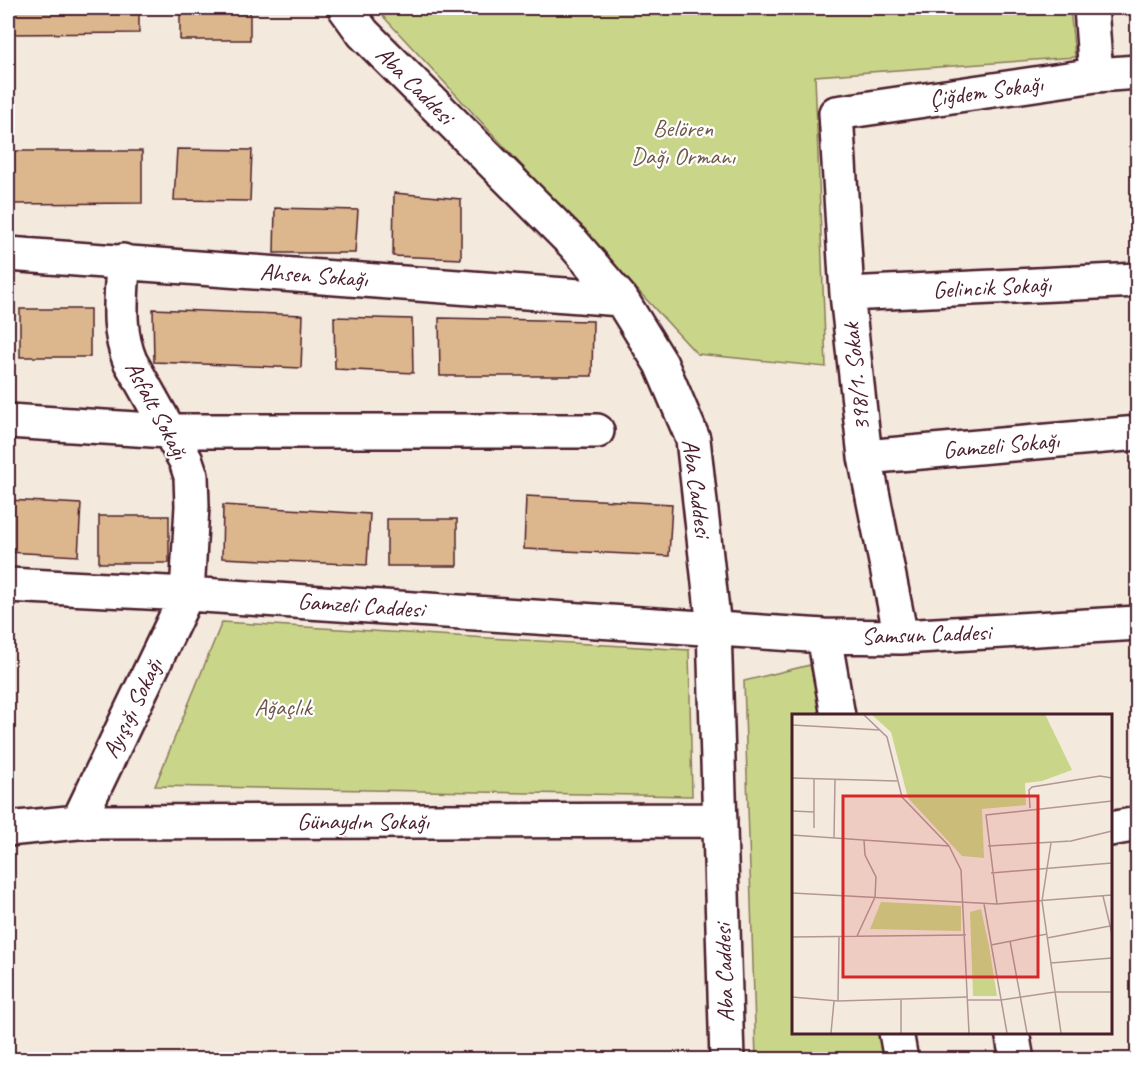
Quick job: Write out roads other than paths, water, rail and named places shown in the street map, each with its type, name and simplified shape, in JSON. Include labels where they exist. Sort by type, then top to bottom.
[{"type":"street","name":"Aba Caddesi","points":[[345,8],[363,33],[574,244],[621,298],[661,364],[693,438],[714,628],[727,1059]]},
{"type":"street","points":[[1090,8],[1096,75]]},
{"type":"street","name":"Çiğdem Sokağı","points":[[836,113],[1096,75],[1137,72]]},
{"type":"street","name":"398/1. Sokak","points":[[836,113],[847,294],[865,457],[901,637]]},
{"type":"street","name":"Ahsen Sokağı","points":[[8,254],[621,298]]},
{"type":"street","name":"Asfalt Sokağı","points":[[123,261],[121,332],[124,347],[130,362],[186,461],[191,476],[192,506],[187,594]]},
{"type":"street","name":"Gelincik Sokağı","points":[[847,294],[1137,280]]},
{"type":"street","points":[[8,421],[168,431],[597,431]]},
{"type":"street","name":"Gamzeli Sokağı","points":[[865,457],[1137,433]]},
{"type":"street","name":"Gamzeli Caddesi","points":[[8,585],[187,594],[714,628]]},
{"type":"street","name":"Ayışığı Sokağı","points":[[78,822],[187,594]]},
{"type":"street","name":"Samsun Caddesi","points":[[714,628],[824,636],[901,637],[1137,623]]},
{"type":"street","points":[[824,636],[838,714]]},
{"type":"street","name":"Günaydın Sokağı","points":[[8,829],[78,822],[720,820]]},
{"type":"street","points":[[1112,829],[1137,824]]},
{"type":"street","points":[[896,1034],[901,1059]]},
{"type":"street","points":[[1012,1034],[1017,1059]]},
{"type":"park label","name":"Belören Dağı Ormanı","points":[[683,142]]},
{"type":"park label","name":"Ağaçlık","points":[[283,707]]}]
